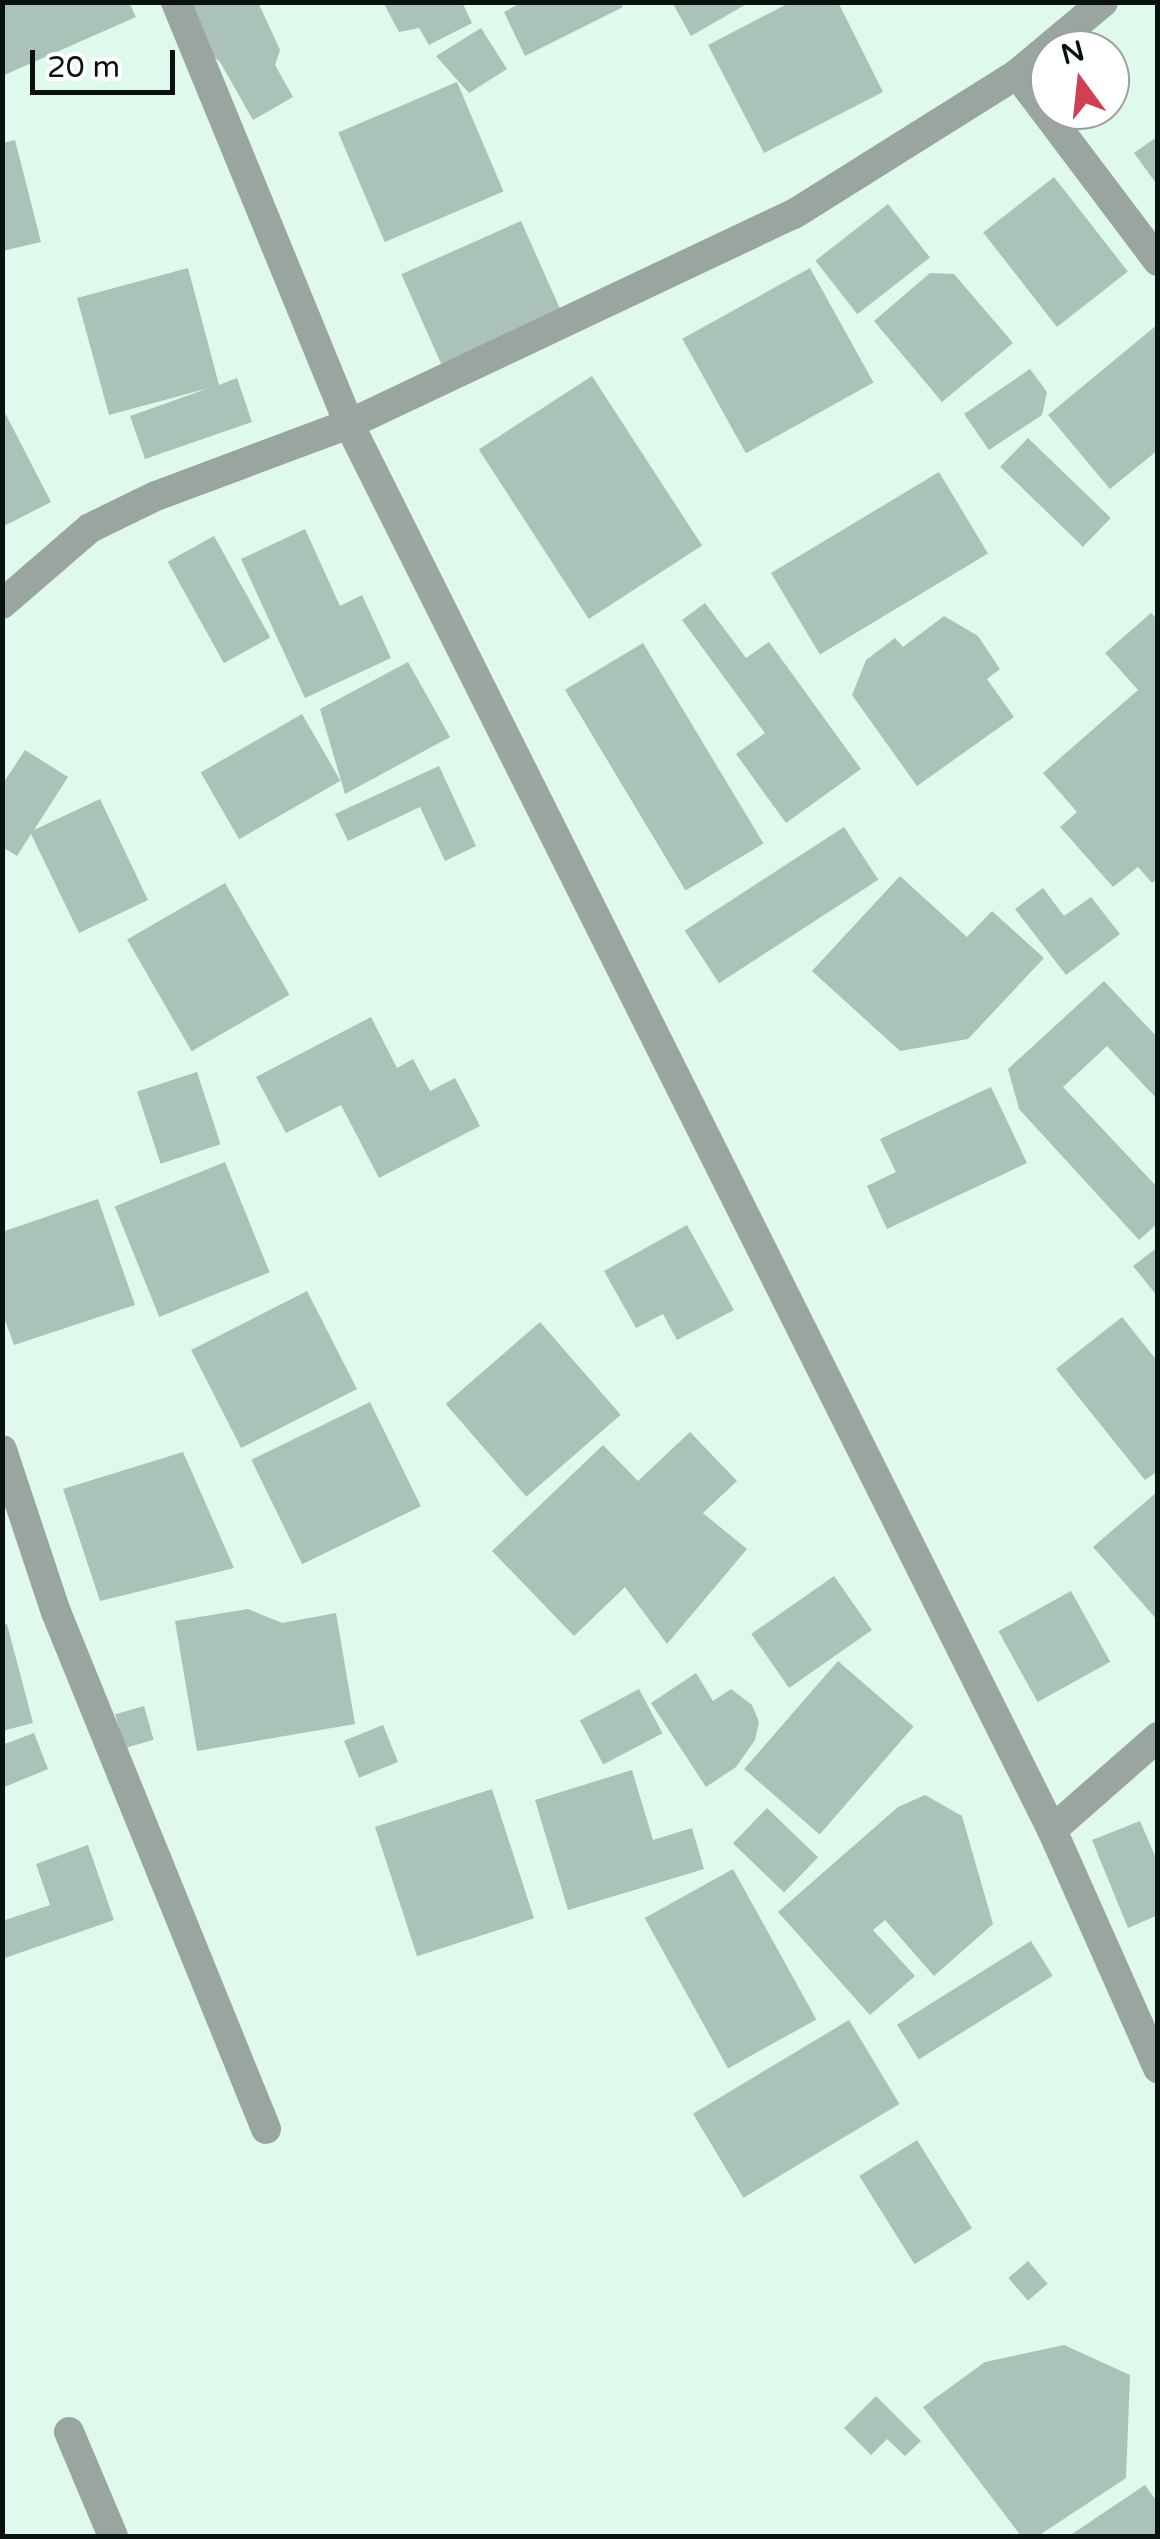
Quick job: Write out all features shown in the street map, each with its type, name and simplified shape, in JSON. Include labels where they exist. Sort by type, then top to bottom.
[{"type":"street","points":[[176,2],[349,424],[1052,1830],[1158,2068]]},
{"type":"street","points":[[2,604],[90,528],[156,496],[349,424],[794,214],[1017,74],[1103,2]]},
{"type":"street","points":[[1017,74],[1158,261]]},
{"type":"street","points":[[2,1450],[56,1612],[266,2129]]},
{"type":"street","points":[[1052,1830],[1158,1737]]},
{"type":"street","points":[[69,2432],[113,2536]]},
{"type":"building","points":[[2,2],[129,2],[136,17],[2,76]]},
{"type":"building","points":[[181,2],[258,2],[280,50],[275,65],[293,97],[253,120],[220,62],[201,46]]},
{"type":"building","points":[[383,2],[462,2],[472,23],[429,45],[419,28],[399,32]]},
{"type":"building","points":[[522,2],[620,2],[623,7],[525,56],[504,12]]},
{"type":"building","points":[[672,2],[750,2],[691,36]]},
{"type":"building","points":[[791,2],[838,2],[883,92],[764,153],[708,45]]},
{"type":"building","points":[[481,28],[507,69],[469,93],[436,56]]},
{"type":"building","points":[[457,82],[503,192],[385,242],[338,132]]},
{"type":"building","points":[[1158,136],[1158,186],[1134,153]]},
{"type":"building","points":[[15,140],[41,242],[2,251],[2,143]]},
{"type":"building","points":[[1054,177],[1128,272],[1057,327],[983,232]]},
{"type":"building","points":[[888,204],[930,258],[857,314],[816,261]]},
{"type":"building","points":[[521,221],[561,311],[441,364],[401,274]]},
{"type":"building","points":[[188,268],[219,385],[237,378],[252,422],[145,459],[130,416],[209,388],[109,415],[77,298]]},
{"type":"building","points":[[810,268],[874,383],[746,453],[682,339]]},
{"type":"building","points":[[930,273],[954,274],[1013,343],[942,402],[874,321]]},
{"type":"building","points":[[1158,324],[1158,450],[1110,489],[1048,415]]},
{"type":"building","points":[[1030,369],[1047,392],[1042,415],[989,450],[964,414]]},
{"type":"building","points":[[592,376],[702,545],[589,619],[479,450]]},
{"type":"building","points":[[2,407],[51,502],[2,527]]},
{"type":"building","points":[[1028,438],[1111,518],[1083,547],[1000,467]]},
{"type":"building","points":[[939,472],[988,553],[820,654],[771,573]]},
{"type":"building","points":[[305,529],[340,606],[362,595],[391,658],[305,698],[241,559]]},
{"type":"building","points":[[214,536],[270,637],[224,663],[168,562]]},
{"type":"building","points":[[705,603],[746,658],[769,642],[861,769],[786,823],[736,754],[765,733],[682,620]]},
{"type":"building","points":[[1151,613],[1158,620],[1158,878],[1152,883],[1138,867],[1113,887],[1060,827],[1077,812],[1043,773],[1138,690],[1105,653]]},
{"type":"building","points":[[944,616],[978,636],[1000,669],[987,679],[1014,717],[917,786],[852,695],[866,660],[895,638],[903,647]]},
{"type":"building","points":[[643,643],[764,844],[686,890],[565,690]]},
{"type":"building","points":[[408,662],[450,737],[345,794],[320,709]]},
{"type":"building","points":[[302,714],[340,781],[239,839],[201,772]]},
{"type":"building","points":[[25,750],[68,777],[34,830],[100,799],[148,900],[79,933],[31,834],[17,856],[2,847],[2,785]]},
{"type":"building","points":[[439,766],[476,846],[445,861],[420,807],[348,841],[335,814]]},
{"type":"building","points":[[844,827],[878,880],[719,983],[685,930]]},
{"type":"building","points":[[900,876],[967,937],[992,911],[1044,958],[968,1039],[900,1051],[812,971]]},
{"type":"building","points":[[225,883],[290,995],[192,1051],[127,940]]},
{"type":"building","points":[[1043,888],[1064,916],[1091,897],[1120,934],[1066,975],[1015,909]]},
{"type":"building","points":[[1104,981],[1158,1038],[1158,1100],[1107,1046],[1063,1087],[1158,1188],[1158,1223],[1139,1240],[1019,1109],[1008,1069]]},
{"type":"building","points":[[371,1017],[397,1068],[413,1059],[430,1091],[455,1078],[480,1126],[379,1178],[341,1105],[286,1133],[256,1077]]},
{"type":"building","points":[[197,1072],[220,1144],[161,1164],[137,1091]]},
{"type":"building","points":[[991,1087],[1027,1163],[887,1229],[867,1186],[896,1172],[880,1139]]},
{"type":"building","points":[[225,1162],[270,1272],[159,1317],[115,1207]]},
{"type":"building","points":[[98,1199],[135,1305],[14,1345],[2,1312],[2,1232]]},
{"type":"building","points":[[687,1225],[734,1310],[677,1340],[663,1314],[636,1328],[604,1271]]},
{"type":"building","points":[[1158,1247],[1158,1297],[1133,1266]]},
{"type":"building","points":[[307,1291],[357,1389],[241,1448],[191,1350]]},
{"type":"building","points":[[1122,1317],[1158,1362],[1158,1471],[1145,1480],[1056,1369]]},
{"type":"building","points":[[540,1322],[621,1415],[526,1497],[446,1404]]},
{"type":"building","points":[[370,1402],[421,1506],[302,1564],[251,1460]]},
{"type":"building","points":[[690,1432],[737,1481],[703,1513],[747,1549],[667,1644],[625,1587],[574,1636],[492,1551],[603,1445],[638,1481]]},
{"type":"building","points":[[183,1452],[234,1568],[100,1601],[63,1489]]},
{"type":"building","points":[[1158,1491],[1158,1621],[1093,1547]]},
{"type":"building","points":[[834,1576],[872,1630],[789,1688],[751,1634]]},
{"type":"building","points":[[1071,1591],[1110,1662],[1038,1702],[998,1631]]},
{"type":"building","points":[[248,1609],[282,1623],[336,1613],[355,1724],[197,1751],[175,1621]]},
{"type":"building","points":[[7,1624],[33,1723],[2,1731],[2,1625]]},
{"type":"building","points":[[838,1661],[913,1727],[820,1835],[744,1769]]},
{"type":"building","points":[[696,1673],[713,1701],[731,1689],[752,1705],[759,1722],[755,1740],[736,1767],[706,1787],[651,1703]]},
{"type":"building","points":[[639,1689],[662,1733],[603,1765],[580,1720]]},
{"type":"building","points":[[144,1706],[154,1740],[125,1748],[115,1714]]},
{"type":"building","points":[[383,1725],[398,1762],[359,1778],[344,1741]]},
{"type":"building","points":[[34,1733],[48,1769],[2,1788],[2,1745]]},
{"type":"building","points":[[632,1770],[653,1840],[692,1828],[704,1869],[568,1910],[535,1800]]},
{"type":"building","points":[[492,1789],[534,1918],[417,1956],[375,1827]]},
{"type":"building","points":[[925,1795],[962,1816],[993,1924],[934,1976],[885,1920],[873,1930],[915,1976],[870,2015],[778,1912],[898,1807]]},
{"type":"building","points":[[767,1808],[818,1857],[784,1893],[733,1843]]},
{"type":"building","points":[[1140,1821],[1158,1863],[1158,1915],[1128,1928],[1092,1840]]},
{"type":"building","points":[[88,1845],[114,1920],[2,1959],[2,1921],[50,1905],[36,1864]]},
{"type":"building","points":[[733,1869],[816,2019],[728,2068],[645,1918]]},
{"type":"building","points":[[1031,1941],[1053,1976],[919,2059],[897,2025]]},
{"type":"building","points":[[849,2020],[899,2104],[743,2198],[693,2114]]},
{"type":"building","points":[[917,2140],[972,2228],[914,2264],[859,2176]]},
{"type":"building","points":[[1028,2261],[1048,2284],[1028,2301],[1008,2278]]},
{"type":"building","points":[[1064,2345],[1130,2375],[1126,2478],[1038,2536],[1021,2536],[923,2407],[985,2362]]},
{"type":"building","points":[[876,2396],[921,2441],[905,2456],[887,2439],[871,2455],[844,2428]]},
{"type":"building","points":[[1145,2485],[1158,2503],[1158,2536],[1069,2536]]}]
